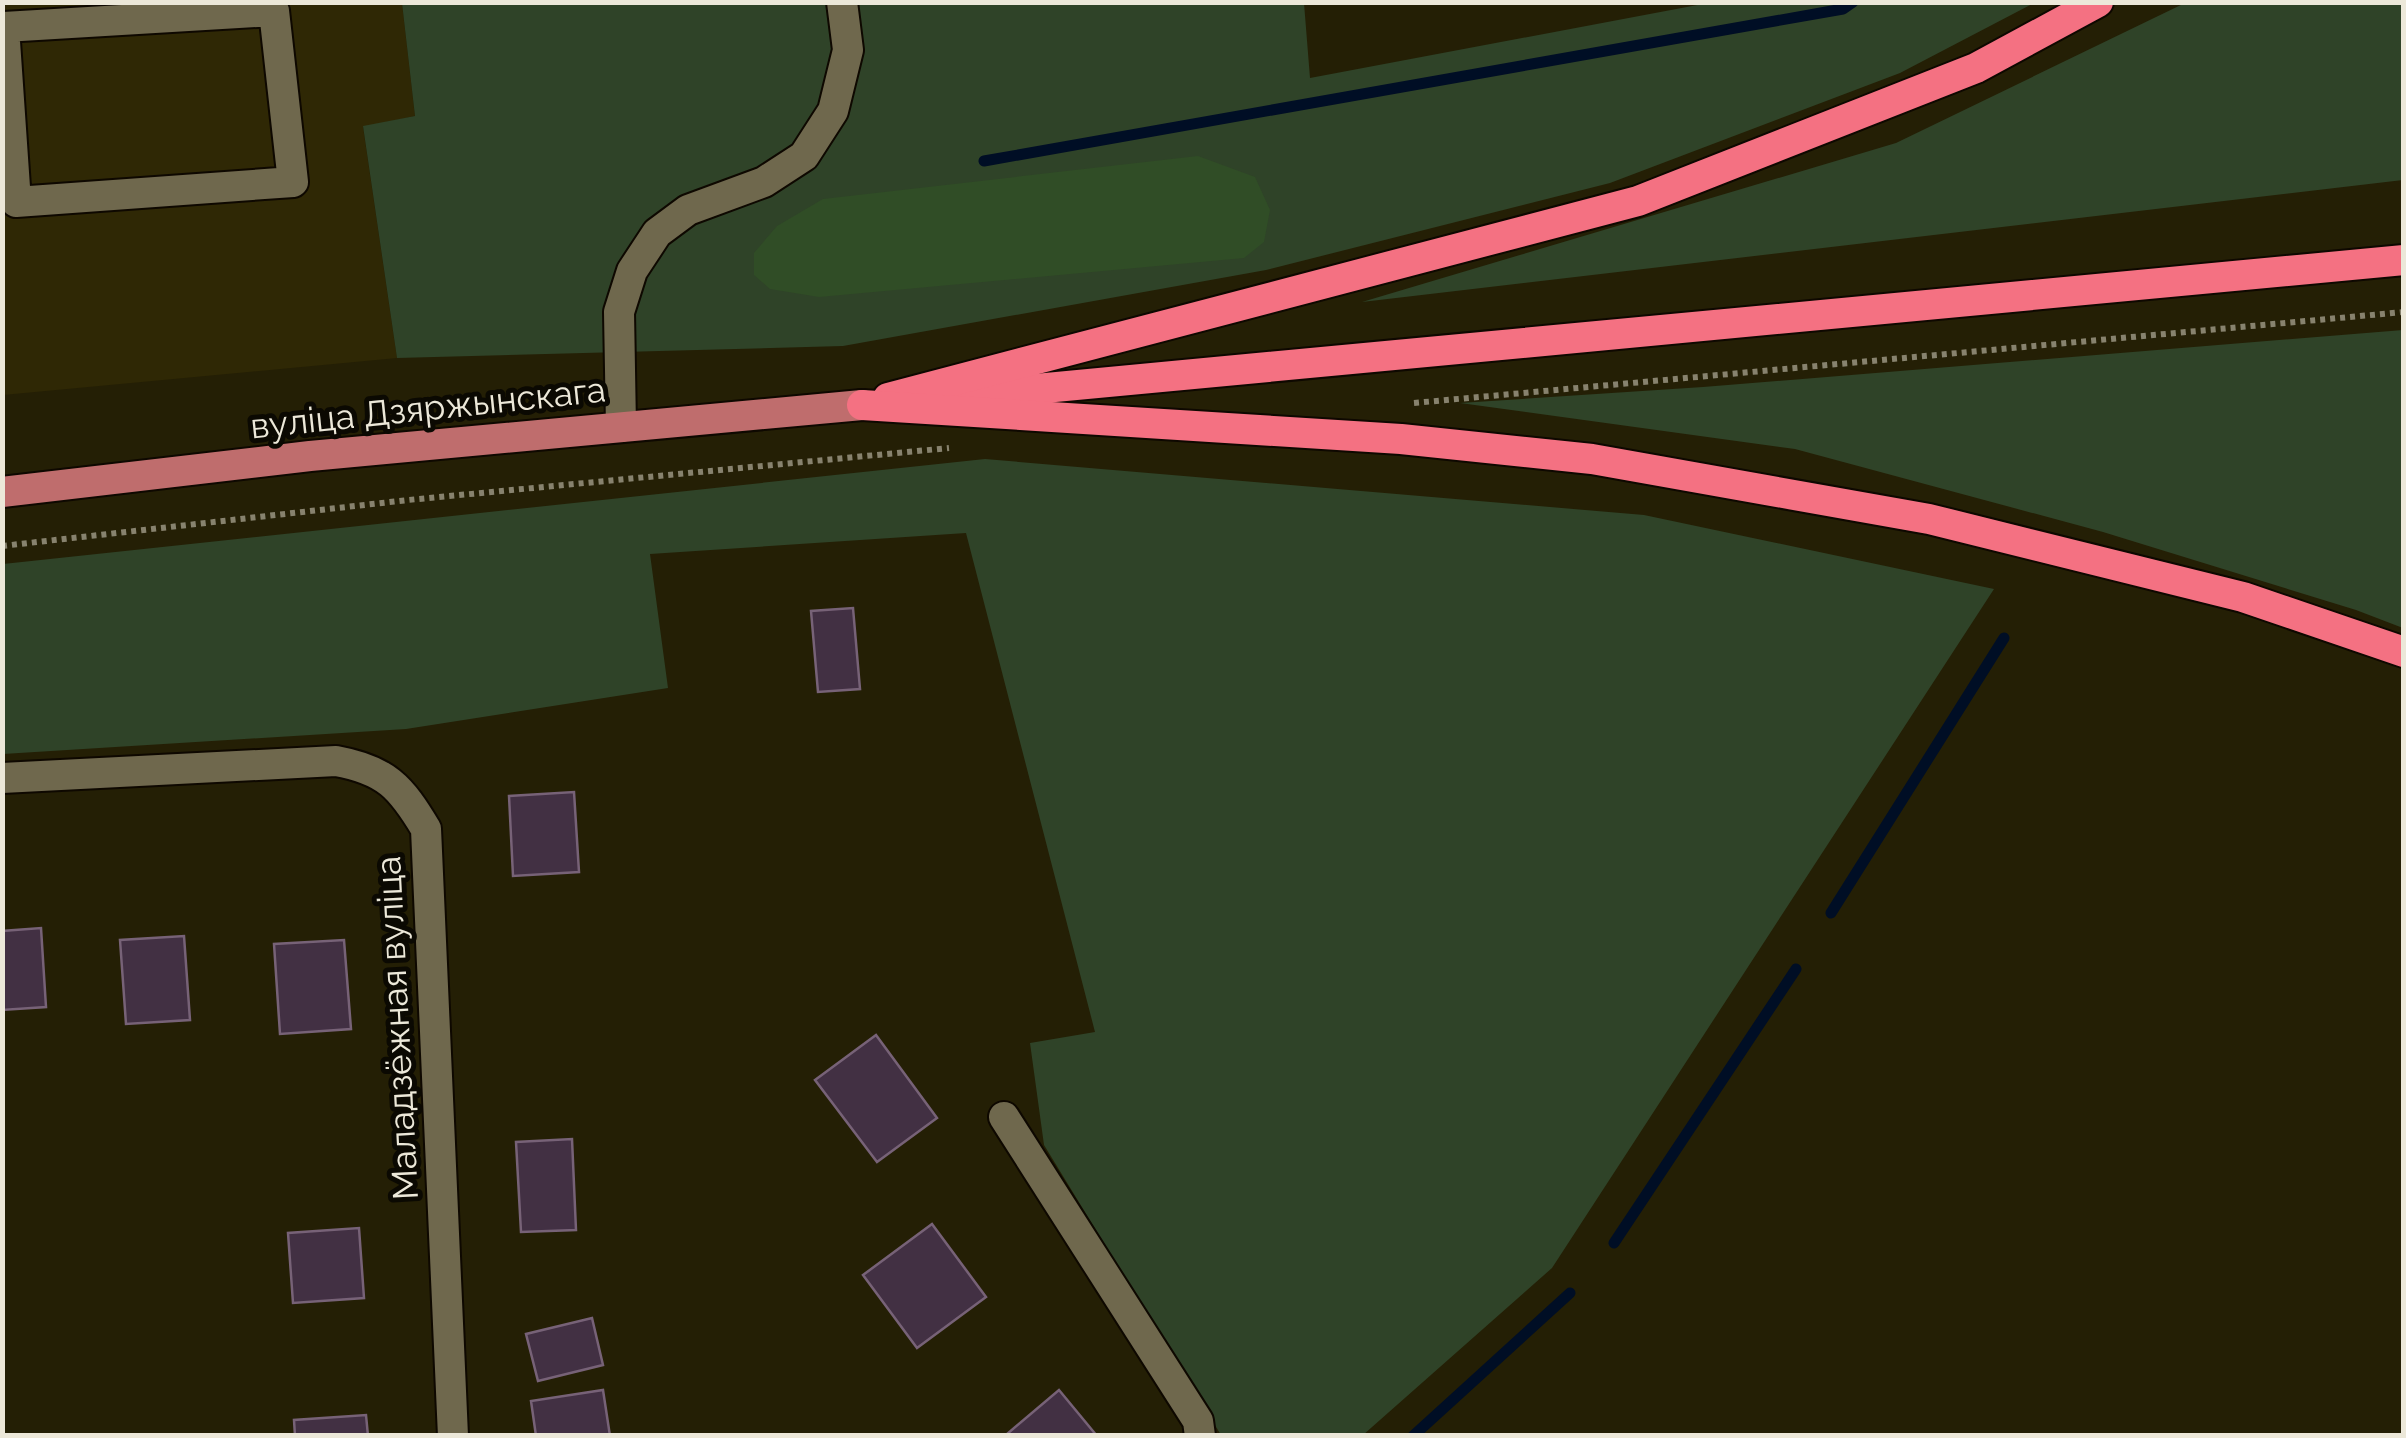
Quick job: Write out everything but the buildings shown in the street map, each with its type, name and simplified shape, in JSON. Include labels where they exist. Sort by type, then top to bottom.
[{"type":"highway","points":[[862,405],[1638,201],[1976,68],[2098,2]]},
{"type":"highway","points":[[862,405],[2404,260]]},
{"type":"highway","points":[[862,405],[1362,436],[1592,460],[1928,519],[2243,597],[2404,652]]},
{"type":"main road","name":"вуліца Дзяржынскага","points":[[2,492],[310,456],[862,405]]},
{"type":"street","points":[[621,427],[619,312],[632,271],[657,233],[688,210],[764,182],[804,156],[832,111],[848,50],[842,2]]},
{"type":"street","points":[[274,11],[293,182],[16,202],[4,27],[274,11]]},
{"type":"street","name":"Маладзёжная вуліца","points":[[2,778],[336,761],[367,766],[390,780],[410,803],[426,830],[453,1436]]},
{"type":"street","points":[[1004,1117],[1198,1421],[1200,1436]]},
{"type":"shaded area","points":[[3,3],[402,3],[415,116],[363,127],[397,358],[3,395]]},
{"type":"green space","points":[[402,3],[1304,3],[1310,78],[1708,3],[2034,3],[1900,73],[1610,183],[1266,270],[843,346],[397,358],[363,126],[415,116]]},
{"type":"green space","points":[[2185,3],[2403,3],[2403,180],[1362,302],[1896,143]]},
{"type":"green space","points":[[1198,156],[1255,177],[1270,210],[1264,242],[1244,258],[819,297],[770,289],[754,275],[754,253],[777,226],[823,199]]},
{"type":"green space","points":[[2403,330],[2403,628],[2103,532],[1795,449],[1460,403],[1703,387]]},
{"type":"green space","points":[[985,459],[1644,515],[1994,589],[1552,1268],[1363,1435],[1221,1435],[1044,1145],[1030,1043],[1095,1032],[966,533],[650,554],[668,688],[406,729],[3,754],[3,564]]},
{"type":"waterway","points":[[984,161],[1843,9],[1853,2]]},
{"type":"waterway","points":[[1831,913],[2004,638]]},
{"type":"waterway","points":[[1614,1243],[1796,969]]},
{"type":"waterway","points":[[1413,1436],[1570,1293]]}]
